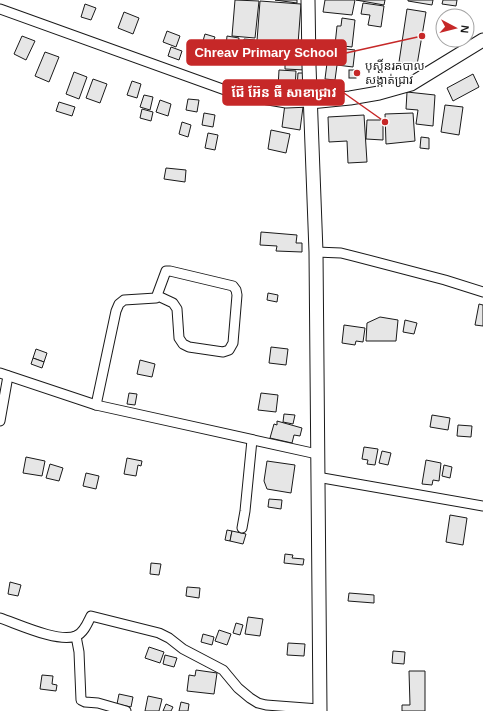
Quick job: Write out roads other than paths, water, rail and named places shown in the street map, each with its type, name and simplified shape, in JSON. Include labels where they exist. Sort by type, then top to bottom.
[{"type":"street","points":[[0,618],[46,635],[60,637],[76,636],[81,632],[91,616],[159,633],[169,638],[183,649],[223,670],[238,688],[258,703],[320,710],[316,252],[310,102],[308,0]]},
{"type":"street","points":[[0,9],[238,95],[286,103],[350,98],[379,93],[411,84],[483,40]]},
{"type":"street","points":[[316,252],[341,253],[445,280],[483,292]]},
{"type":"street","points":[[96,405],[116,311],[119,304],[124,300],[154,299],[158,296],[165,272],[167,271],[233,286],[237,295],[232,343],[229,350],[223,352],[189,347],[183,344],[179,338],[177,309],[173,303],[158,296]]},
{"type":"street","points":[[0,421],[4,375],[96,405],[317,454]]},
{"type":"street","points":[[242,528],[252,440]]},
{"type":"street","points":[[317,477],[483,506]]},
{"type":"street","points":[[76,636],[79,652],[81,700],[126,711]]},
{"type":"place","name":"Chreav Primary School","points":[[422,36]]},
{"type":"place","name":"បុស្តិ៍នរគបាល សង្កាត់ជ្រាវ","points":[[357,73]]},
{"type":"place","name":"ជ៊ែ អ៊ែន ធី សាខាជ្រាវ","points":[[385,122]]}]
